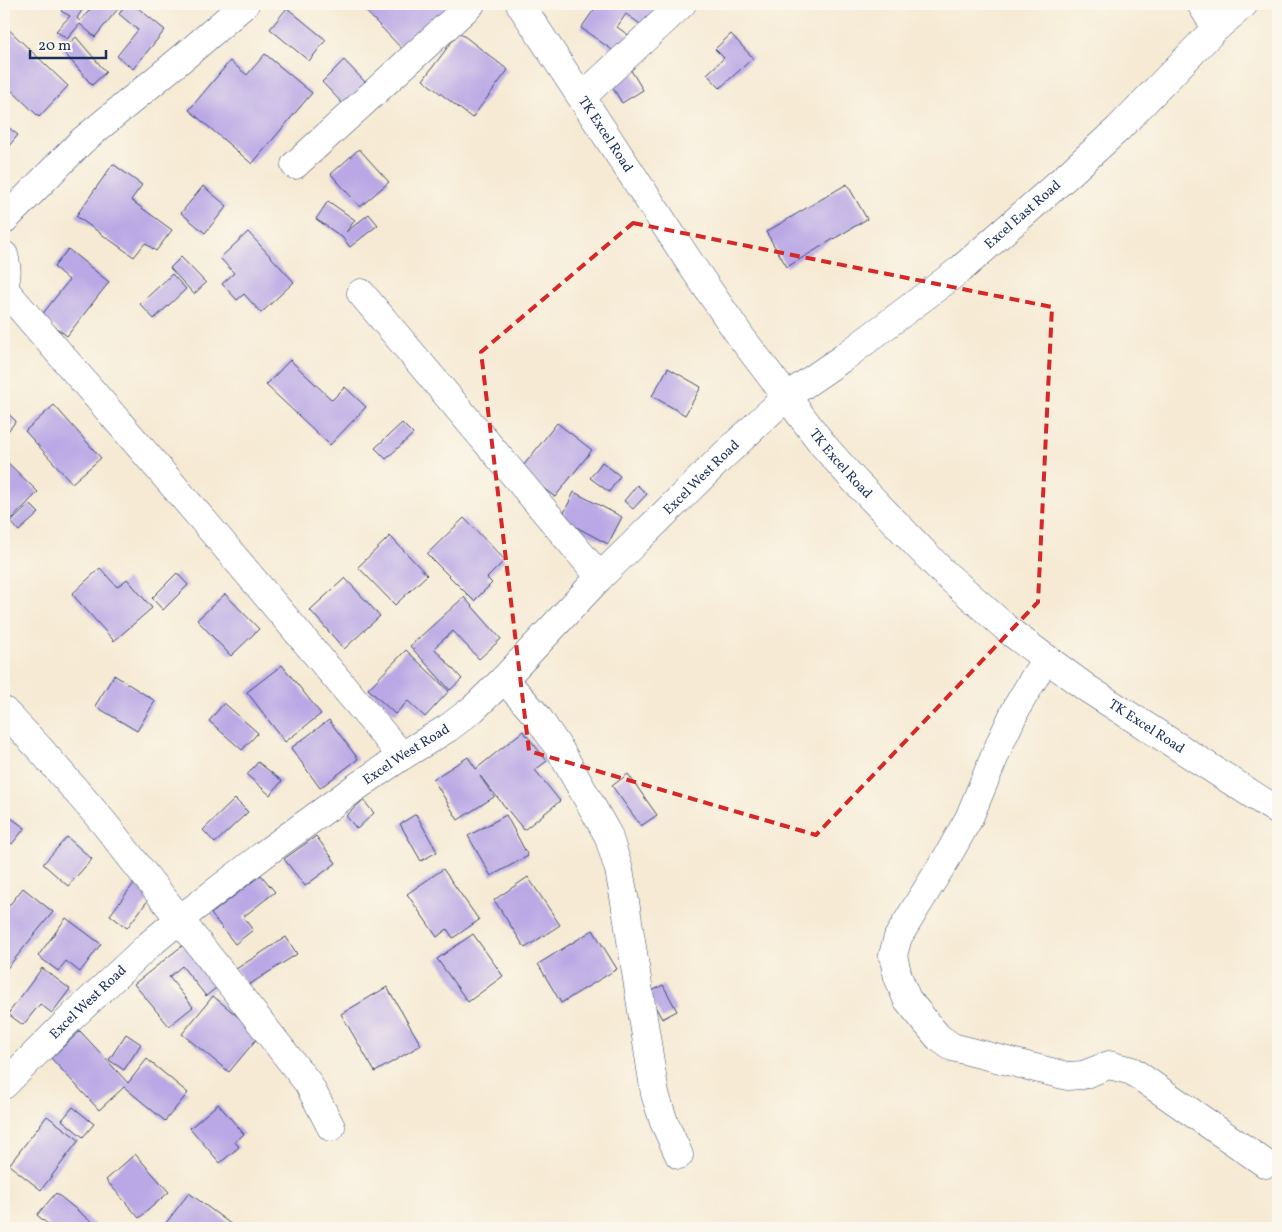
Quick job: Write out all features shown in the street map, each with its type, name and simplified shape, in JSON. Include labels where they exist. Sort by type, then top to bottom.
[{"type":"street","points":[[4,220],[82,141],[245,4]]},
{"type":"street","points":[[295,165],[471,4]]},
{"type":"street","name":"TK Excel Road","points":[[520,4],[692,266],[741,337],[824,446],[854,480],[942,571],[1013,634],[1088,689],[1278,811]]},
{"type":"street","points":[[582,97],[682,4]]},
{"type":"street","points":[[1201,4],[1216,28]]},
{"type":"street","name":"Excel East Road","points":[[786,397],[843,358],[961,269],[1118,129],[1216,28],[1244,4]]},
{"type":"street","points":[[4,255],[8,275],[4,287],[402,756]]},
{"type":"street","points":[[361,293],[600,577]]},
{"type":"street","name":"Excel West Road","points":[[4,1085],[93,997],[180,919],[355,788],[448,728],[473,709],[504,679],[600,577],[786,397]]},
{"type":"street","points":[[1046,658],[1018,705],[964,826],[898,937],[893,955],[898,977],[907,999],[938,1037],[952,1047],[1066,1076],[1083,1075],[1109,1065],[1132,1071],[1266,1164]]},
{"type":"street","points":[[504,679],[537,716],[560,750],[608,836],[622,886],[655,1094],[664,1122],[679,1154]]},
{"type":"street","points":[[4,711],[104,823],[180,919],[308,1083],[331,1127]]},
{"type":"highlighted area","points":[[633,223],[1052,307],[1038,602],[816,835],[529,751],[481,352]]},
{"type":"building","points":[[66,4],[86,4],[77,18],[80,21],[95,4],[122,4],[95,37],[80,24],[67,39],[56,31],[70,16],[61,11]]},
{"type":"building","points":[[126,4],[133,4],[165,30],[133,69],[117,56],[138,30],[119,14]]},
{"type":"building","points":[[359,4],[385,4],[392,11],[400,4],[455,4],[405,52]]},
{"type":"building","points":[[598,4],[655,4],[661,8],[647,29],[626,14],[617,27],[631,37],[618,54],[581,28]]},
{"type":"building","points":[[287,8],[326,40],[309,61],[270,29]]},
{"type":"building","points":[[4,25],[68,86],[39,117],[4,83]]},
{"type":"building","points":[[459,32],[508,70],[472,118],[423,80]]},
{"type":"building","points":[[731,34],[753,58],[720,88],[707,74],[724,58],[715,49]]},
{"type":"building","points":[[76,37],[106,72],[92,85],[62,50]]},
{"type":"building","points":[[265,54],[312,93],[252,164],[189,110],[230,61],[247,75]]},
{"type":"building","points":[[344,60],[366,83],[344,105],[322,82]]},
{"type":"building","points":[[629,67],[643,90],[622,103],[608,80]]},
{"type":"building","points":[[4,124],[18,135],[4,152]]},
{"type":"building","points":[[359,149],[389,182],[360,207],[331,174]]},
{"type":"building","points":[[113,164],[142,185],[131,200],[172,230],[156,251],[145,243],[134,257],[76,216]]},
{"type":"building","points":[[847,184],[867,219],[787,267],[766,232]]},
{"type":"building","points":[[203,186],[227,206],[205,233],[181,213]]},
{"type":"building","points":[[328,201],[355,220],[346,232],[369,214],[378,225],[350,247],[342,237],[316,219]]},
{"type":"building","points":[[248,232],[294,282],[261,313],[244,294],[237,300],[222,284],[234,273],[220,258]]},
{"type":"building","points":[[68,249],[109,282],[67,336],[41,316],[69,280],[54,267]]},
{"type":"building","points":[[181,257],[206,283],[194,294],[170,268]]},
{"type":"building","points":[[172,274],[186,289],[154,319],[140,304]]},
{"type":"building","points":[[290,360],[332,400],[345,387],[366,407],[330,445],[266,385]]},
{"type":"building","points":[[668,368],[701,387],[685,415],[652,396]]},
{"type":"building","points":[[54,405],[101,458],[72,483],[25,431]]},
{"type":"building","points":[[4,410],[16,421],[4,436]]},
{"type":"building","points":[[402,423],[413,434],[386,459],[375,448]]},
{"type":"building","points":[[557,423],[592,450],[555,497],[520,470]]},
{"type":"building","points":[[4,459],[38,492],[10,521],[4,515]]},
{"type":"building","points":[[602,462],[620,476],[609,492],[590,478]]},
{"type":"building","points":[[637,485],[647,494],[633,509],[624,501]]},
{"type":"building","points":[[574,492],[622,517],[608,544],[561,519]]},
{"type":"building","points":[[30,504],[39,513],[19,531],[11,522]]},
{"type":"building","points":[[464,518],[505,560],[487,578],[492,583],[474,601],[427,554]]},
{"type":"building","points":[[390,536],[427,575],[395,605],[358,567]]},
{"type":"building","points":[[100,568],[117,587],[127,579],[152,608],[114,641],[72,594]]},
{"type":"building","points":[[177,573],[188,585],[163,610],[152,598]]},
{"type":"building","points":[[345,578],[380,616],[344,649],[310,610]]},
{"type":"building","points":[[225,594],[259,629],[231,656],[197,620]]},
{"type":"building","points":[[464,597],[501,639],[479,659],[453,631],[434,648],[462,679],[450,690],[410,646]]},
{"type":"building","points":[[406,650],[449,691],[425,717],[408,701],[395,714],[368,689]]},
{"type":"building","points":[[282,665],[321,714],[285,742],[247,692]]},
{"type":"building","points":[[114,675],[155,701],[137,731],[95,706]]},
{"type":"building","points":[[224,703],[258,733],[242,750],[209,721]]},
{"type":"building","points":[[329,720],[358,759],[320,788],[291,748]]},
{"type":"building","points":[[523,731],[547,761],[535,770],[560,801],[524,830],[480,776],[494,797],[458,820],[433,779],[468,757],[476,769]]},
{"type":"building","points":[[258,762],[282,781],[270,795],[247,775]]},
{"type":"building","points":[[628,774],[657,815],[641,826],[612,786]]},
{"type":"building","points":[[235,799],[248,812],[215,843],[203,830]]},
{"type":"building","points":[[363,800],[374,813],[357,829],[346,816]]},
{"type":"building","points":[[416,814],[437,852],[421,861],[400,824]]},
{"type":"building","points":[[506,815],[528,856],[491,876],[468,836]]},
{"type":"building","points":[[11,818],[25,828],[12,844],[4,838],[4,827]]},
{"type":"building","points":[[316,836],[336,863],[305,886],[284,859]]},
{"type":"building","points":[[67,837],[92,859],[68,886],[43,864]]},
{"type":"building","points":[[443,869],[479,920],[453,938],[447,929],[437,937],[407,894]]},
{"type":"building","points":[[144,870],[161,883],[127,928],[110,915]]},
{"type":"building","points":[[261,875],[275,892],[243,917],[253,930],[235,944],[211,914]]},
{"type":"building","points":[[528,877],[560,925],[525,948],[494,900]]},
{"type":"building","points":[[23,888],[53,912],[4,972],[4,912]]},
{"type":"building","points":[[66,918],[101,944],[80,972],[66,961],[58,971],[38,956]]},
{"type":"building","points":[[593,930],[617,969],[561,1003],[538,964]]},
{"type":"building","points":[[473,934],[503,976],[468,1002],[437,959]]},
{"type":"building","points":[[286,937],[297,954],[247,986],[236,969]]},
{"type":"building","points":[[187,942],[221,984],[206,996],[182,966],[169,977],[193,1007],[169,1026],[134,984]]},
{"type":"building","points":[[42,968],[70,989],[52,1013],[40,1004],[23,1025],[8,1014]]},
{"type":"building","points":[[663,985],[677,1011],[662,1019],[648,993]]},
{"type":"building","points":[[387,987],[421,1045],[375,1072],[341,1014]]},
{"type":"building","points":[[213,996],[260,1035],[229,1072],[182,1034]]},
{"type":"building","points":[[80,1031],[128,1083],[147,1059],[188,1093],[165,1121],[124,1087],[99,1110],[51,1058]]},
{"type":"building","points":[[126,1034],[141,1044],[124,1070],[109,1060]]},
{"type":"building","points":[[218,1104],[244,1134],[235,1142],[239,1147],[220,1163],[190,1128]]},
{"type":"building","points":[[73,1107],[94,1124],[83,1137],[62,1120]]},
{"type":"building","points":[[47,1116],[79,1140],[41,1190],[9,1165]]},
{"type":"building","points":[[135,1154],[169,1192],[139,1218],[106,1180]]},
{"type":"building","points":[[56,1193],[99,1228],[47,1228],[49,1225],[37,1215]]},
{"type":"building","points":[[189,1193],[236,1228],[162,1228]]}]
